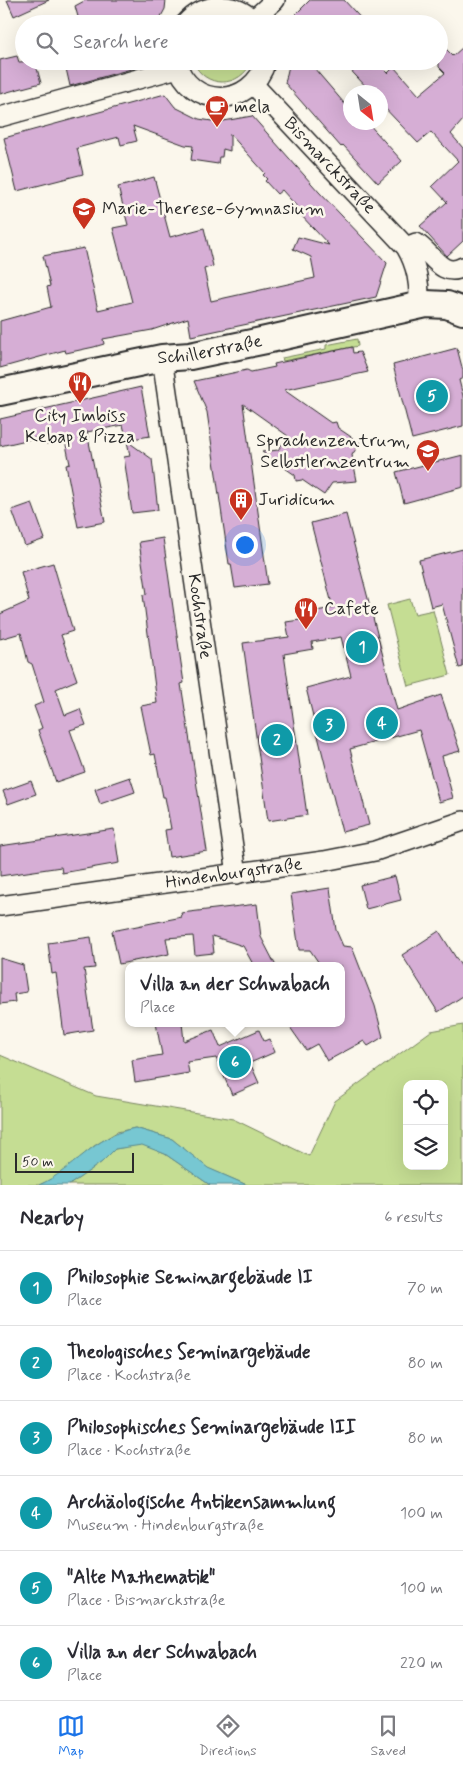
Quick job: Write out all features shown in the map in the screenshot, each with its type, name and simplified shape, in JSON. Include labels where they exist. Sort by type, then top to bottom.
[{"type":"street","points":[[261,15],[275,0]]},
{"type":"street","points":[[190,12],[226,7],[244,12],[247,15]]},
{"type":"street","points":[[0,117],[157,70]]},
{"type":"street","points":[[180,70],[189,86],[208,96],[230,97],[245,91],[253,84],[263,70]]},
{"type":"street","name":"Bismarckstraße","points":[[253,84],[406,247],[415,264],[419,306]]},
{"type":"street","points":[[406,247],[412,244],[420,245],[438,265],[455,268]]},
{"type":"street","points":[[419,306],[447,304],[463,312]]},
{"type":"street","name":"Schillerstraße","points":[[0,392],[162,358],[197,354],[419,306]]},
{"type":"street","name":"Kochstraße","points":[[162,358],[237,874]]},
{"type":"street","name":"Hindenburgstraße","points":[[0,906],[237,874],[375,851],[414,840],[463,821]]},
{"type":"green space","points":[[198,70],[246,70],[239,77],[231,81],[213,81],[205,77]]},
{"type":"green space","points":[[357,339],[358,346],[283,361],[282,358],[326,349],[326,345]]},
{"type":"green space","points":[[410,599],[415,614],[433,610],[450,675],[408,686],[387,605]]},
{"type":"green space","points":[[463,1025],[463,1185],[247,1185],[207,1168],[172,1139],[135,1128],[117,1132],[94,1146],[57,1177],[39,1185],[0,1185],[0,1055],[96,1096],[233,1119],[309,1156],[335,1101],[431,1031]]},
{"type":"green space","points":[[142,1144],[165,1154],[210,1185],[69,1185],[102,1162],[115,1149]]},
{"type":"water","points":[[135,1128],[172,1139],[208,1168],[247,1185],[210,1185],[165,1154],[142,1145],[115,1149],[102,1162],[69,1185],[39,1185],[52,1178],[107,1138]]},
{"type":"building","points":[[7,0],[49,0],[15,15]]},
{"type":"building","points":[[86,0],[166,0],[162,15],[78,15],[75,6]]},
{"type":"building","points":[[310,0],[344,0],[358,15],[295,15]]},
{"type":"building","points":[[463,47],[463,120],[451,134],[463,148],[463,241],[447,256],[420,226],[447,202],[432,186],[458,161],[431,132],[418,143],[388,111],[388,85],[364,85],[350,70],[385,70],[388,73],[391,70],[397,70],[419,95],[445,73],[442,70],[448,70],[448,51],[453,56]]},
{"type":"building","points":[[15,56],[15,70],[37,70],[41,83],[0,94],[0,60]]},
{"type":"building","points":[[66,70],[127,70],[70,86]]},
{"type":"building","points":[[288,70],[316,70],[343,102],[343,130],[374,130],[402,161],[378,183],[343,145],[341,147],[285,83]]},
{"type":"building","points":[[165,94],[175,107],[199,119],[218,122],[252,116],[319,192],[387,263],[376,297],[191,336],[188,318],[152,330],[103,339],[104,344],[94,347],[66,353],[65,350],[0,368],[0,321],[51,307],[47,287],[50,286],[43,256],[84,248],[98,310],[132,302],[113,228],[128,225],[118,187],[154,177],[170,237],[204,228],[213,266],[204,269],[211,301],[315,278],[311,257],[293,249],[298,237],[329,245],[298,212],[300,210],[282,190],[277,194],[265,181],[267,179],[263,175],[265,173],[230,134],[230,151],[223,149],[222,157],[219,157],[218,164],[191,160],[193,146],[185,145],[133,126],[137,141],[121,145],[119,137],[77,148],[83,174],[17,191],[4,138]]},
{"type":"building","points":[[352,347],[353,353],[360,352],[368,372],[284,390],[331,423],[336,422],[338,428],[360,443],[352,455],[357,481],[332,483],[324,495],[302,480],[296,481],[295,475],[262,452],[278,450],[288,436],[243,404],[268,584],[235,588],[231,564],[229,564],[207,412],[194,381],[247,370],[251,372],[275,367],[274,364]]},
{"type":"building","points":[[457,348],[463,371],[463,378],[459,380],[463,396],[463,426],[412,439],[393,365]]},
{"type":"building","points":[[141,387],[150,436],[127,440],[123,425],[87,432],[105,522],[78,527],[66,465],[70,464],[65,440],[46,444],[44,436],[0,446],[0,419]]},
{"type":"building","points":[[127,441],[152,459],[158,510],[132,513],[124,457],[130,456]]},
{"type":"building","points":[[463,455],[463,487],[404,503],[396,472]]},
{"type":"building","points":[[32,503],[45,539],[25,546],[12,510]]},
{"type":"building","points":[[346,514],[397,710],[441,695],[460,751],[442,756],[453,798],[439,802],[419,730],[350,749],[369,825],[342,832],[306,688],[351,676],[341,637],[312,642],[313,649],[284,654],[307,815],[268,821],[243,643],[289,637],[286,622],[300,620],[299,614],[333,608],[311,523]]},
{"type":"building","points":[[163,538],[184,683],[181,684],[207,851],[169,857],[165,830],[171,829],[155,754],[151,755],[141,706],[157,703],[143,595],[147,594],[139,542]]},
{"type":"building","points":[[463,549],[463,667],[459,668],[442,604],[431,607],[419,560]]},
{"type":"building","points":[[53,563],[73,631],[61,635],[77,680],[56,689],[65,715],[80,709],[86,725],[70,730],[85,772],[56,782],[38,730],[42,728],[34,706],[44,702],[32,664],[28,662],[21,633],[0,639],[0,614],[29,601],[21,572]]},
{"type":"building","points":[[130,777],[135,792],[100,804],[95,789]]},
{"type":"building","points":[[31,781],[36,794],[8,804],[3,791]]},
{"type":"building","points":[[114,829],[119,863],[62,873],[61,867],[0,876],[0,846]]},
{"type":"building","points":[[395,876],[401,900],[366,909],[360,885]]},
{"type":"building","points":[[330,888],[336,930],[343,946],[352,947],[375,1006],[383,1037],[368,1046],[364,1041],[327,1061],[317,1044],[306,1050],[290,1027],[345,1027],[345,962],[318,962],[310,950],[299,950],[291,894]]},
{"type":"building","points":[[257,904],[261,937],[274,962],[252,962],[243,946],[212,936],[214,953],[195,955],[193,936],[166,938],[169,954],[119,964],[112,931],[182,917],[181,913]]},
{"type":"building","points":[[439,931],[463,969],[463,996],[438,1012],[402,955]]},
{"type":"building","points":[[91,937],[95,968],[84,969],[93,1030],[64,1035],[56,973],[52,974],[48,943]]},
{"type":"building","points":[[0,958],[23,965],[27,992],[14,994],[15,1002],[0,1004]]},
{"type":"building","points":[[157,1027],[182,1027],[184,1041],[213,1030],[220,1047],[259,1030],[264,1041],[269,1039],[275,1052],[250,1063],[259,1083],[232,1095],[216,1058],[187,1062],[189,1073],[135,1082],[132,1060],[162,1055]]},
{"type":"place","name":"mela","points":[[217,128]]},
{"type":"place","name":"Marie-Therese-Gymnasium","points":[[84,230]]},
{"type":"place","name":"\"Alte Mathematik\"","points":[[432,396]]},
{"type":"place","name":"City Imbiss Kebap & Pizza","points":[[80,404]]},
{"type":"place","name":"Sprachenzentrum, Selbstlernzentrum","points":[[428,472]]},
{"type":"place","name":"Juridicum","points":[[241,521]]},
{"type":"place","name":"Cafete","points":[[306,630]]},
{"type":"place","name":"Philosophie Seminargebäude II","points":[[362,647]]},
{"type":"place","name":"Archäologische Antikensammlung","points":[[382,723]]},
{"type":"place","name":"Philosophisches Seminargebäude III","points":[[329,725]]},
{"type":"place","name":"Theologisches Seminargebäude","points":[[277,740]]},
{"type":"place","name":"Villa an der Schwabach","points":[[235,1062]]}]
